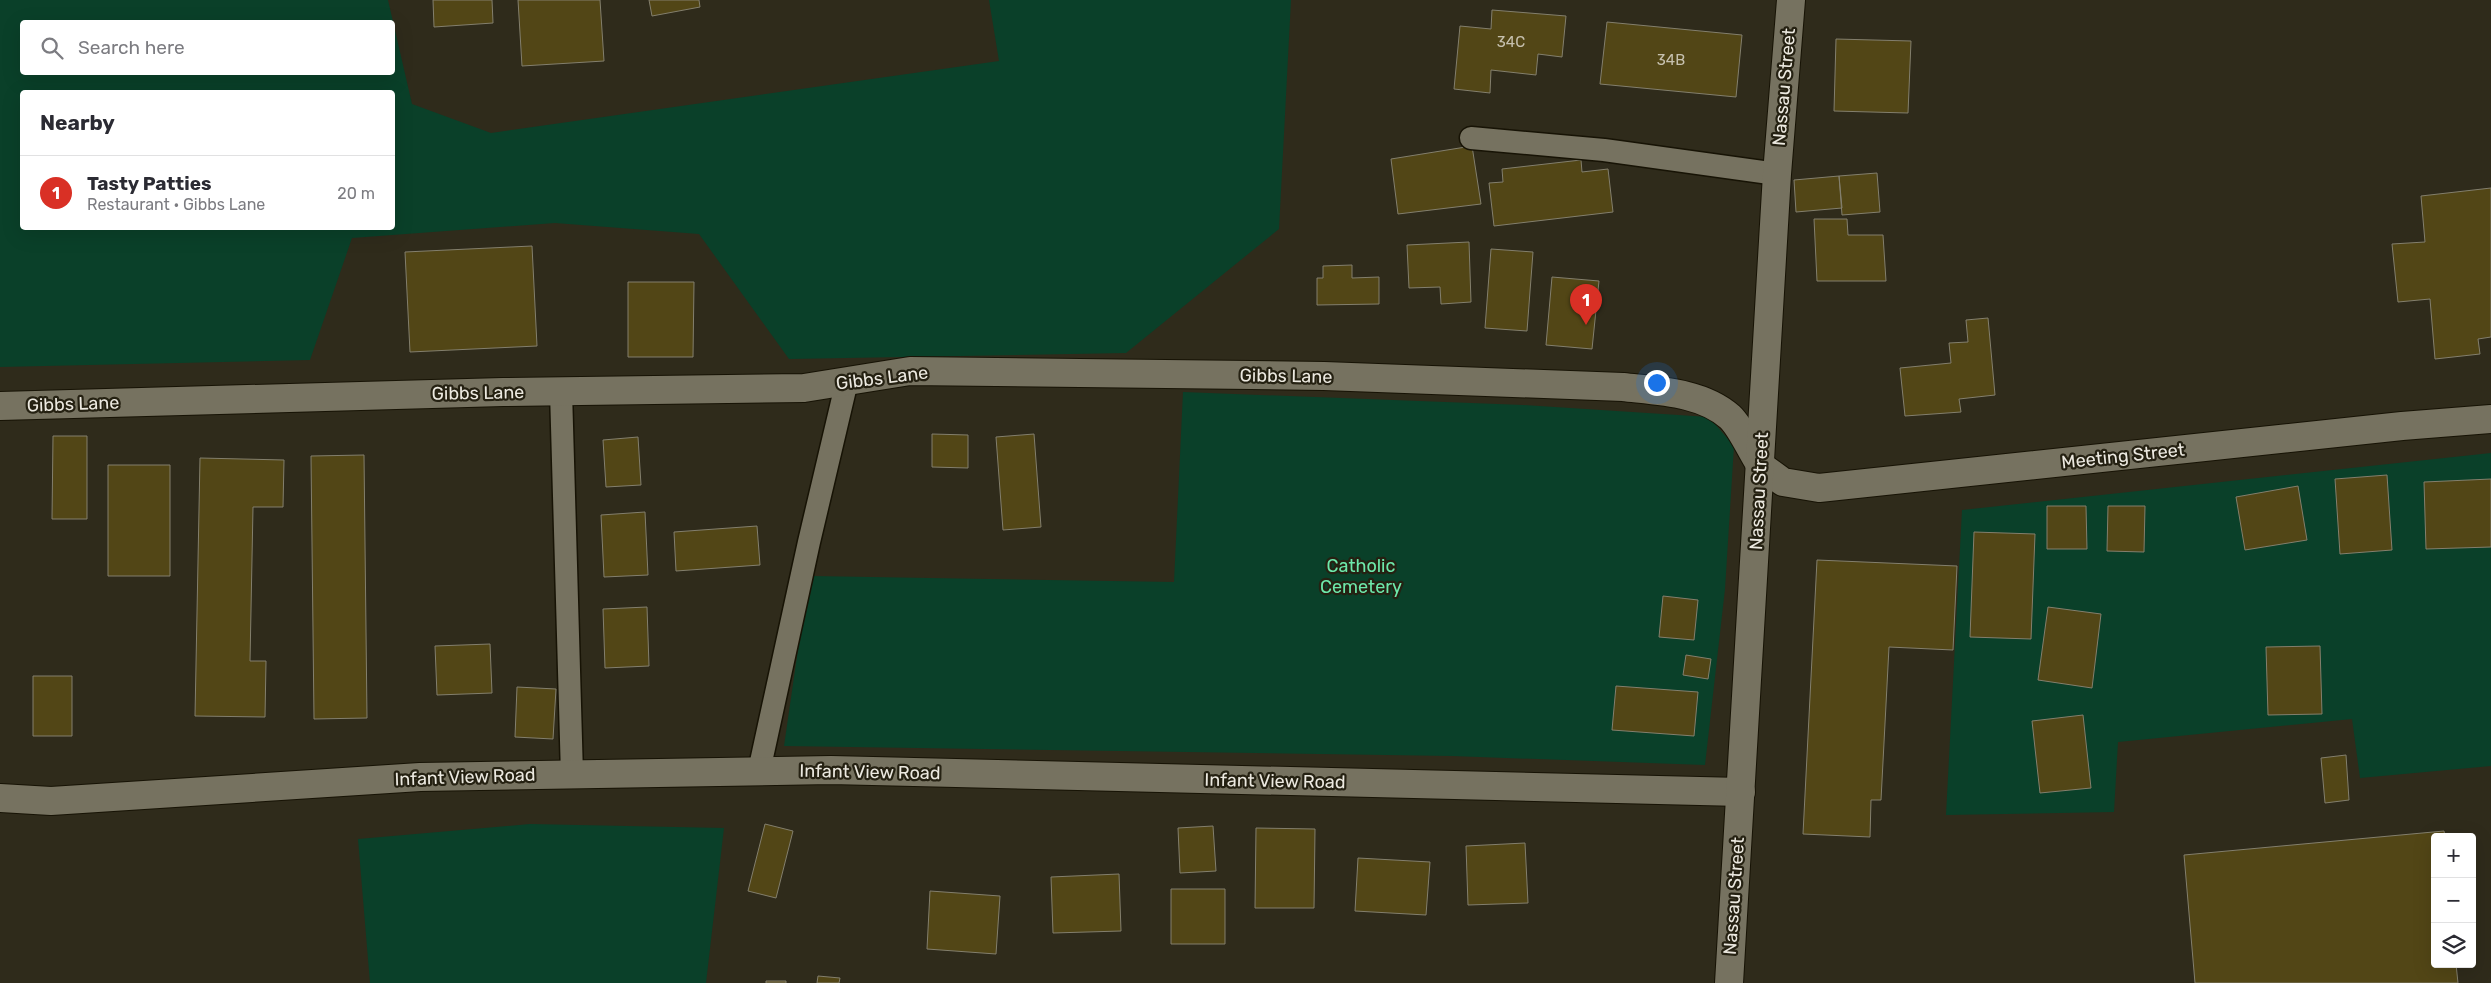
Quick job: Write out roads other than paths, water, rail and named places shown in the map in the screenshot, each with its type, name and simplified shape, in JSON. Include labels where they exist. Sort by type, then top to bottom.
[{"type":"street","name":"Nassau Street","points":[[1729,983],[1777,174],[1791,0]]},
{"type":"street","name":"Gibbs Lane","points":[[0,406],[561,391],[804,388],[910,372],[1324,376],[1623,387],[1665,392],[1709,402],[1731,418],[1761,466]]},
{"type":"street","name":"Meeting Street","points":[[1761,466],[1782,482],[1819,488],[2402,426],[2491,419]]},
{"type":"street","name":"Infant View Road","points":[[0,798],[51,801],[420,777],[851,771],[1740,792]]},
{"type":"lane","points":[[1471,138],[1604,150],[1777,174]]},
{"type":"lane","points":[[759,772],[808,542],[847,381]]},
{"type":"lane","points":[[561,391],[572,774]]},
{"type":"place","name":"Tasty Patties","points":[[1586,325]]},
{"type":"park label","name":"Catholic Cemetery","points":[[1361,576]]}]
